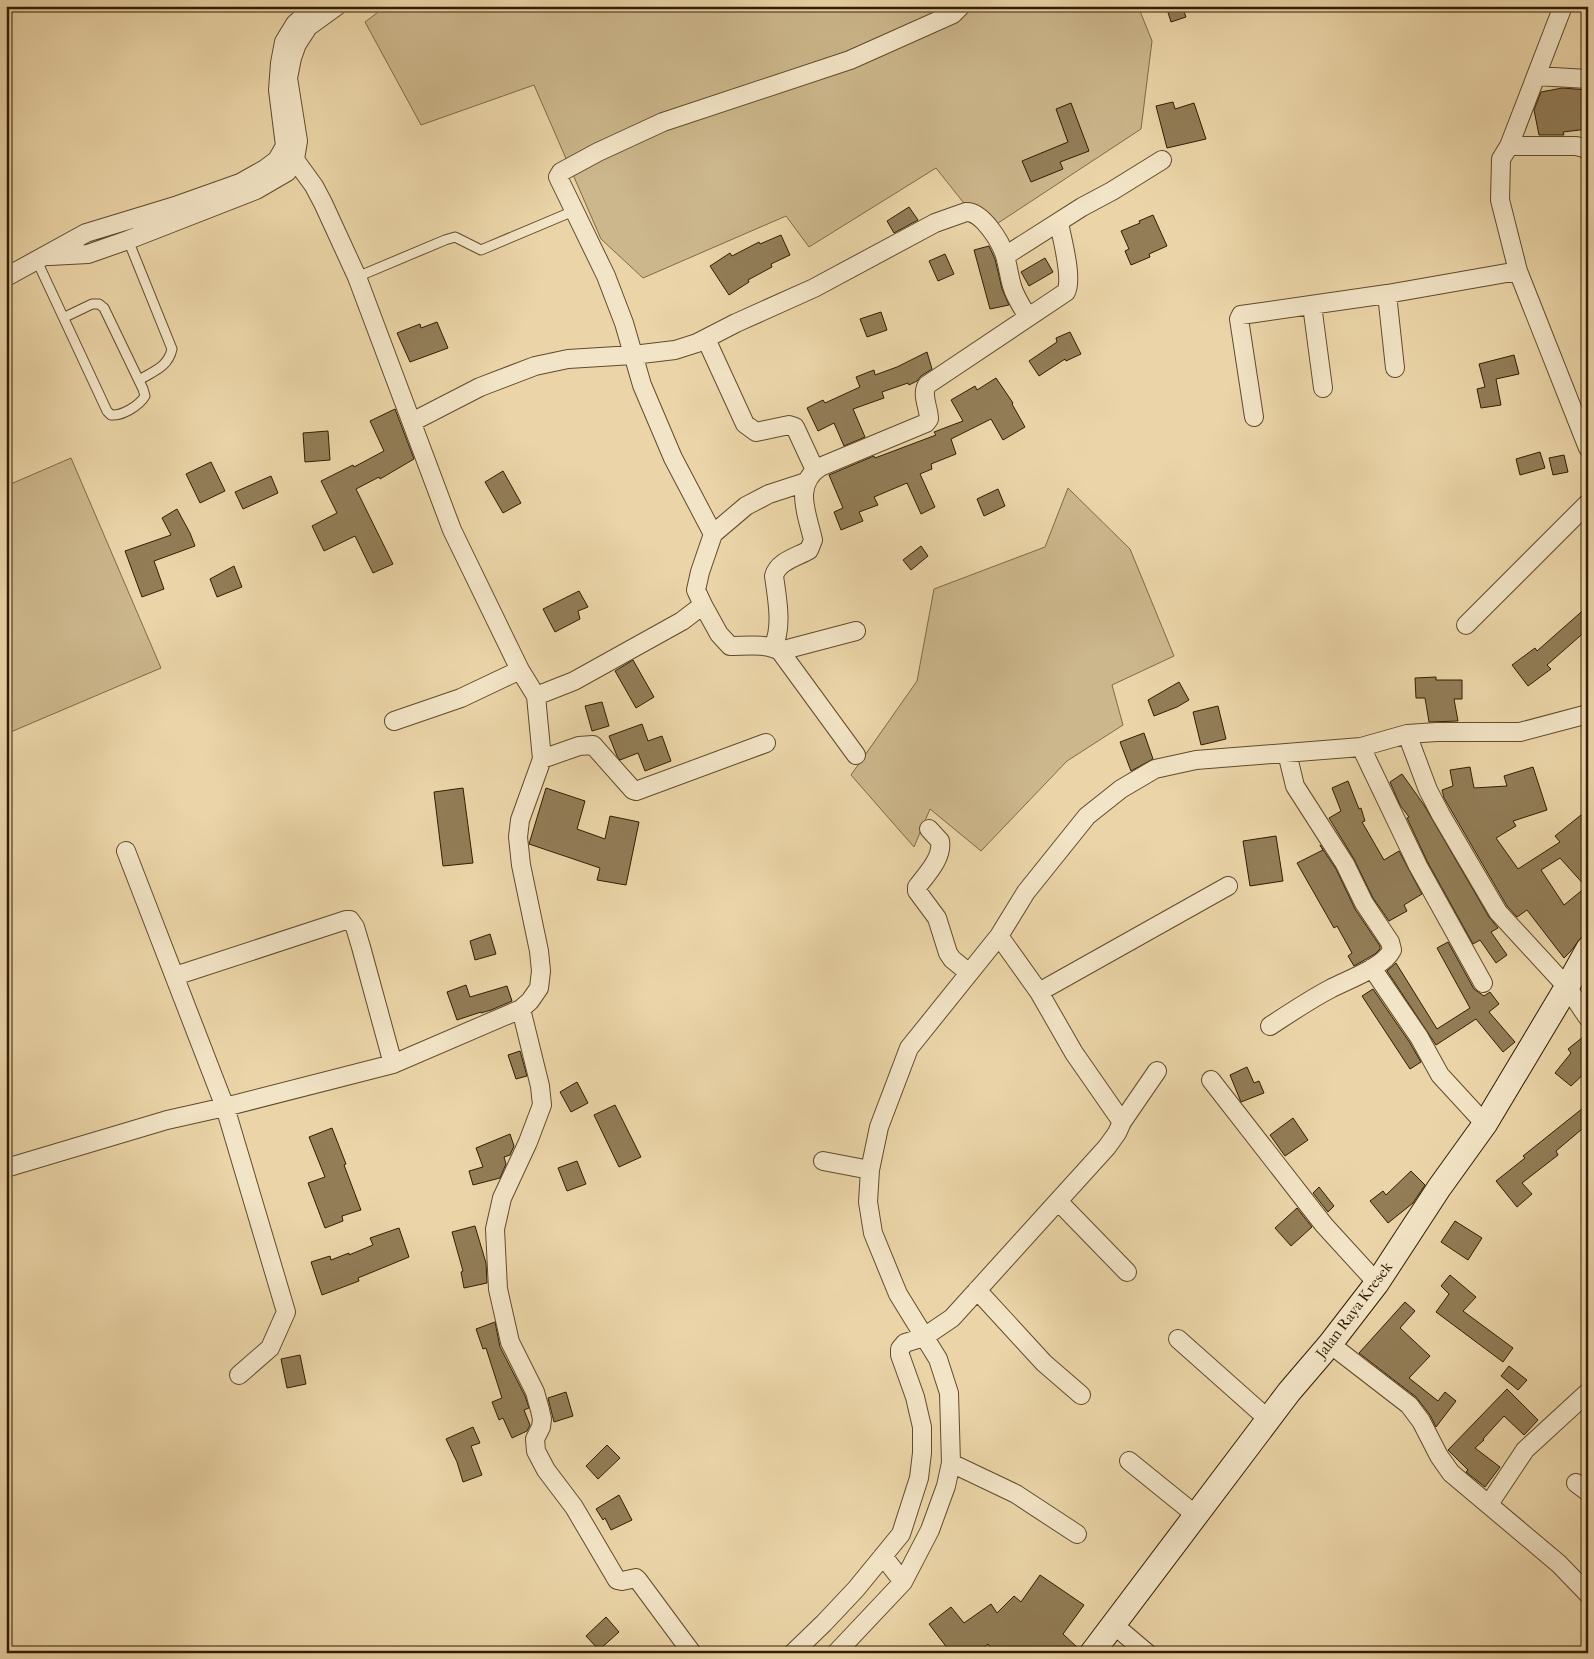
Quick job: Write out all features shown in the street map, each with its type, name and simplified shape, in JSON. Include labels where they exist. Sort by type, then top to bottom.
[{"type":"main road","name":"Jalan Raya Kresek","points":[[1092,1653],[1268,1420],[1377,1283],[1439,1188],[1485,1124],[1588,949]]},
{"type":"street","points":[[6,277],[86,233],[178,205],[256,190],[287,172],[290,152],[278,90],[284,42],[295,24],[315,6]]},
{"type":"street","points":[[290,152],[298,141],[288,78],[292,58],[297,44],[308,27],[337,6]]},
{"type":"street","points":[[713,534],[673,458],[642,385],[624,323],[606,276],[576,210],[558,177],[561,172],[598,152],[663,122],[850,60],[952,14],[961,6]]},
{"type":"street","points":[[1563,6],[1509,146],[1501,159],[1500,200],[1518,271],[1588,448]]},
{"type":"street","points":[[1536,76],[1588,79]]},
{"type":"street","points":[[1509,146],[1576,146],[1588,150]]},
{"type":"street","points":[[6,1168],[166,1120],[226,1107],[393,1064],[521,1009],[530,1001],[539,988],[542,971],[521,865],[518,837],[520,820],[542,759],[536,696],[520,670],[452,530],[357,277],[318,194],[290,152]]},
{"type":"street","points":[[1005,256],[1082,207],[1162,160]]},
{"type":"street","points":[[42,258],[88,254],[128,240],[220,197]]},
{"type":"street","points":[[412,422],[480,386],[535,366],[568,360],[633,356],[674,350],[697,343],[736,323],[814,288],[935,223],[966,212],[971,212],[984,221],[998,239],[1005,256],[1012,287],[1028,317]]},
{"type":"street","points":[[856,631],[777,649],[730,646],[719,634],[696,590],[713,534],[746,506],[768,494],[810,476],[828,463],[926,423],[929,419],[925,396],[927,385],[1066,292],[1068,274],[1059,223]]},
{"type":"street","points":[[1254,417],[1239,319],[1241,315],[1386,294],[1518,271]]},
{"type":"street","points":[[1386,294],[1395,368]]},
{"type":"street","points":[[1312,305],[1323,388]]},
{"type":"street","points":[[706,339],[744,424],[756,432],[789,425],[795,427],[810,476],[803,497],[813,540],[809,550],[782,563],[776,568],[774,576],[778,629],[777,649],[856,755]]},
{"type":"street","points":[[1466,626],[1588,503]]},
{"type":"street","points":[[536,696],[574,681],[682,621],[703,605]]},
{"type":"street","points":[[394,721],[461,698],[520,670]]},
{"type":"street","points":[[834,1638],[867,1600],[884,1558],[910,1540],[930,1530],[946,1486],[951,1463],[949,1393],[938,1359],[915,1340],[873,1233],[868,1202],[867,1170],[879,1127],[909,1048],[999,936],[1026,892],[1087,816],[1121,789],[1155,769],[1196,760],[1361,747],[1407,734],[1520,732],[1588,714]]},
{"type":"street","points":[[1407,734],[1428,790],[1498,912],[1567,987],[1588,1018]]},
{"type":"street","points":[[542,759],[579,746],[593,745],[633,790],[636,791],[766,743]]},
{"type":"street","points":[[1361,747],[1418,866],[1483,983]]},
{"type":"street","points":[[1270,1026],[1331,989],[1372,968],[1392,952],[1392,947],[1364,903],[1345,864],[1296,786],[1287,753]]},
{"type":"street","points":[[929,830],[940,842],[941,851],[917,887],[917,891],[937,918],[948,953],[969,974]]},
{"type":"street","points":[[126,851],[226,1107],[286,1312],[270,1348],[240,1375]]},
{"type":"street","points":[[1039,992],[1228,886]]},
{"type":"street","points":[[175,976],[350,920],[355,927],[362,948],[393,1064]]},
{"type":"street","points":[[999,936],[1039,992],[1074,1053],[1122,1122]]},
{"type":"street","points":[[1372,968],[1419,1037],[1440,1075],[1485,1124]]},
{"type":"street","points":[[521,1009],[540,1086],[542,1105],[528,1142],[502,1198],[495,1229],[495,1254],[498,1289],[510,1342],[535,1392],[542,1418],[535,1438],[536,1451],[546,1470],[574,1507],[617,1580],[622,1581],[632,1578],[638,1580],[692,1653]]},
{"type":"street","points":[[793,1653],[834,1638],[867,1600],[901,1579],[910,1540],[922,1453],[922,1427],[915,1397],[900,1355],[900,1349],[952,1318],[1107,1147],[1117,1134],[1122,1122],[1140,1094],[1157,1071]]},
{"type":"street","points":[[1212,1080],[1324,1225],[1377,1283]]},
{"type":"street","points":[[823,1160],[867,1170]]},
{"type":"street","points":[[1058,1201],[1128,1272]]},
{"type":"street","points":[[977,1290],[1044,1363],[1081,1395]]},
{"type":"street","points":[[1178,1339],[1268,1420]]},
{"type":"street","points":[[1330,1344],[1409,1405],[1421,1421],[1444,1464],[1457,1478],[1559,1564],[1588,1594]]},
{"type":"street","points":[[1489,1504],[1526,1450],[1588,1392]]},
{"type":"street","points":[[1129,1461],[1197,1516]]},
{"type":"street","points":[[951,1463],[1016,1494],[1077,1534]]},
{"type":"street","points":[[884,1558],[901,1579]]},
{"type":"street","points":[[1114,1624],[1147,1653]]},
{"type":"lane","points":[[357,277],[454,237],[481,250],[576,210]]},
{"type":"lane","points":[[128,240],[172,349],[170,359],[163,366],[139,380]]},
{"type":"lane","points":[[42,258],[64,317],[107,411],[111,415],[117,416],[140,403],[145,396],[139,380],[104,308],[98,304],[92,304],[64,317]]},
{"type":"shaded area","points":[[386,6],[1138,6],[1152,41],[1141,129],[986,231],[936,168],[809,247],[786,216],[643,278],[601,239],[534,85],[421,125],[365,22]]},
{"type":"shaded area","points":[[71,458],[161,668],[6,734],[6,486]]},
{"type":"shaded area","points":[[1068,488],[1130,549],[1174,656],[1112,685],[1123,725],[1067,761],[981,851],[930,809],[914,847],[851,775],[917,681],[934,589],[1045,547]]},
{"type":"building","points":[[1166,6],[1182,6],[1186,17],[1171,22]]},
{"type":"building","points":[[1562,88],[1588,90],[1588,129],[1563,132],[1564,135],[1539,135],[1534,110],[1541,92]]},
{"type":"building","points":[[1173,102],[1175,109],[1194,103],[1206,139],[1167,148],[1156,106]]},
{"type":"building","points":[[1071,103],[1089,151],[1060,162],[1063,169],[1031,182],[1022,161],[1068,142],[1056,109]]},
{"type":"building","points":[[909,207],[918,220],[894,233],[887,221]]},
{"type":"building","points":[[1153,215],[1167,246],[1149,254],[1150,257],[1131,265],[1125,251],[1129,249],[1121,231]]},
{"type":"building","points":[[781,235],[790,255],[771,264],[772,267],[748,280],[749,282],[729,295],[710,266],[730,253],[732,256],[759,242],[760,244]]},
{"type":"building","points":[[989,246],[995,259],[1002,289],[1009,305],[990,309],[974,250]]},
{"type":"building","points":[[945,254],[954,274],[938,281],[929,261]]},
{"type":"building","points":[[1045,258],[1053,272],[1029,286],[1021,272]]},
{"type":"building","points":[[881,312],[887,330],[867,337],[860,319]]},
{"type":"building","points":[[437,322],[448,348],[410,362],[397,333],[420,324],[421,328]]},
{"type":"building","points":[[1070,332],[1081,354],[1066,361],[1065,359],[1039,376],[1029,361],[1057,342],[1056,338]]},
{"type":"building","points":[[927,352],[932,369],[917,381],[882,392],[884,398],[853,409],[865,437],[844,446],[834,423],[818,431],[807,408],[823,400],[825,403],[860,387],[856,377],[874,370],[875,375],[897,367]]},
{"type":"building","points":[[1514,355],[1519,374],[1496,379],[1501,405],[1481,408],[1477,389],[1485,387],[1479,364]]},
{"type":"building","points":[[996,378],[1013,403],[1025,427],[1003,440],[991,419],[951,439],[956,454],[931,464],[932,469],[920,474],[935,507],[921,514],[907,483],[874,497],[878,505],[859,512],[863,521],[841,530],[834,512],[843,508],[829,475],[874,456],[875,458],[936,435],[934,432],[963,421],[951,400],[975,386],[977,390]]},
{"type":"building","points":[[395,409],[414,459],[380,479],[379,477],[356,489],[393,564],[373,573],[355,536],[324,551],[312,526],[337,513],[321,481],[353,465],[354,467],[384,451],[370,421]]},
{"type":"building","points":[[328,431],[330,460],[305,462],[303,433]]},
{"type":"building","points":[[1540,452],[1545,468],[1520,475],[1516,459]]},
{"type":"building","points":[[1564,455],[1568,472],[1553,475],[1549,458]]},
{"type":"building","points":[[211,462],[225,491],[200,503],[186,474]]},
{"type":"building","points":[[503,471],[521,503],[503,513],[485,482]]},
{"type":"building","points":[[271,476],[278,493],[243,509],[235,492]]},
{"type":"building","points":[[998,489],[1005,506],[984,516],[977,499]]},
{"type":"building","points":[[177,509],[195,546],[154,561],[164,589],[142,597],[125,551],[171,535],[162,518]]},
{"type":"building","points":[[921,546],[928,556],[911,570],[903,560]]},
{"type":"building","points":[[234,566],[242,587],[217,597],[210,579]]},
{"type":"building","points":[[579,591],[588,607],[578,611],[580,619],[555,632],[543,609]]},
{"type":"building","points":[[1588,606],[1588,629],[1547,665],[1551,669],[1528,686],[1512,665],[1535,648],[1537,651]]},
{"type":"building","points":[[633,660],[654,697],[636,708],[615,671]]},
{"type":"building","points":[[1436,677],[1436,680],[1462,680],[1462,699],[1454,699],[1458,721],[1429,722],[1425,698],[1416,698],[1415,678]]},
{"type":"building","points":[[1179,682],[1189,700],[1154,716],[1148,700]]},
{"type":"building","points":[[602,702],[609,726],[592,731],[585,706]]},
{"type":"building","points":[[1218,706],[1226,739],[1201,745],[1193,712]]},
{"type":"building","points":[[642,724],[648,741],[662,736],[671,761],[645,771],[638,753],[620,760],[609,736]]},
{"type":"building","points":[[1144,733],[1153,759],[1131,771],[1120,742]]},
{"type":"building","points":[[1470,767],[1474,788],[1507,786],[1504,776],[1533,767],[1547,810],[1513,821],[1516,826],[1496,838],[1518,869],[1560,842],[1555,836],[1581,815],[1588,822],[1588,935],[1581,938],[1564,958],[1527,910],[1517,917],[1507,906],[1444,798],[1442,790],[1453,786],[1450,770]],"holes":[[[1560,858],[1586,887],[1564,905],[1541,870]]]},
{"type":"building","points":[[1402,774],[1424,805],[1489,917],[1498,928],[1491,932],[1507,955],[1496,963],[1480,940],[1473,944],[1427,861],[1407,818],[1409,817],[1400,805],[1390,782]]},
{"type":"building","points":[[1348,781],[1359,809],[1361,808],[1365,821],[1362,822],[1384,860],[1399,851],[1422,894],[1404,905],[1407,911],[1389,921],[1373,898],[1354,859],[1329,818],[1341,811],[1332,788]]},
{"type":"building","points":[[463,788],[473,863],[443,866],[434,792]]},
{"type":"building","points":[[546,788],[585,801],[577,829],[605,839],[610,816],[639,822],[626,885],[597,880],[600,868],[529,844]]},
{"type":"building","points":[[1276,836],[1283,881],[1250,886],[1243,841]]},
{"type":"building","points":[[1320,845],[1336,869],[1355,909],[1380,946],[1380,949],[1375,954],[1354,966],[1348,956],[1352,953],[1337,926],[1334,928],[1297,863],[1323,850]]},
{"type":"building","points":[[490,934],[496,954],[475,960],[470,941]]},
{"type":"building","points":[[1448,942],[1474,989],[1484,996],[1490,992],[1499,1004],[1489,1012],[1515,1042],[1503,1052],[1476,1019],[1436,1045],[1387,971],[1396,963],[1437,1029],[1470,1008],[1437,948]]},
{"type":"building","points":[[466,985],[470,997],[507,986],[512,1001],[491,1010],[457,1020],[447,992]]},
{"type":"building","points":[[1373,989],[1421,1062],[1410,1069],[1362,996]]},
{"type":"building","points":[[1588,1033],[1588,1070],[1571,1086],[1555,1073],[1571,1053],[1568,1049]]},
{"type":"building","points":[[520,1051],[527,1076],[516,1079],[508,1055]]},
{"type":"building","points":[[1247,1067],[1254,1083],[1259,1081],[1264,1093],[1241,1102],[1230,1075]]},
{"type":"building","points":[[577,1082],[588,1103],[571,1112],[560,1092]]},
{"type":"building","points":[[1588,1104],[1588,1124],[1556,1151],[1558,1155],[1522,1183],[1532,1194],[1517,1207],[1496,1181],[1525,1158],[1523,1156]]},
{"type":"building","points":[[615,1105],[641,1157],[619,1167],[594,1115]]},
{"type":"building","points":[[1293,1118],[1308,1140],[1285,1156],[1270,1135]]},
{"type":"building","points":[[332,1128],[361,1210],[342,1216],[343,1221],[325,1228],[308,1183],[325,1177],[309,1137]]},
{"type":"building","points":[[510,1134],[514,1146],[510,1155],[504,1157],[506,1164],[500,1178],[473,1185],[469,1171],[483,1167],[476,1148]]},
{"type":"building","points":[[577,1161],[586,1184],[567,1191],[558,1168]]},
{"type":"building","points":[[1411,1171],[1425,1185],[1413,1203],[1388,1223],[1370,1201],[1383,1191],[1386,1195]]},
{"type":"building","points":[[1319,1187],[1334,1206],[1328,1212],[1313,1193]]},
{"type":"building","points":[[1297,1208],[1312,1227],[1291,1246],[1275,1228]]},
{"type":"building","points":[[1455,1221],[1482,1238],[1468,1260],[1441,1242]]},
{"type":"building","points":[[475,1226],[486,1263],[487,1283],[464,1288],[461,1272],[463,1271],[452,1232]]},
{"type":"building","points":[[399,1228],[409,1257],[358,1278],[359,1281],[322,1295],[311,1262],[330,1256],[331,1260],[349,1253],[349,1255],[373,1245],[370,1238]]},
{"type":"building","points":[[1450,1275],[1476,1297],[1463,1311],[1513,1348],[1503,1362],[1436,1312],[1449,1294],[1441,1286]]},
{"type":"building","points":[[1405,1302],[1415,1311],[1400,1328],[1430,1356],[1409,1378],[1438,1401],[1445,1392],[1456,1401],[1436,1427],[1430,1415],[1416,1397],[1359,1353]]},
{"type":"building","points":[[495,1322],[500,1347],[525,1396],[529,1408],[524,1410],[530,1425],[527,1431],[512,1438],[503,1418],[499,1420],[492,1402],[502,1398],[486,1348],[483,1349],[476,1329]]},
{"type":"building","points":[[300,1355],[306,1384],[287,1388],[281,1359]]},
{"type":"building","points":[[1509,1366],[1527,1380],[1518,1390],[1501,1376]]},
{"type":"building","points":[[1507,1389],[1538,1420],[1524,1435],[1504,1416],[1475,1448],[1500,1467],[1485,1487],[1466,1472],[1468,1470],[1448,1450]]},
{"type":"building","points":[[566,1392],[573,1416],[554,1422],[548,1398]]},
{"type":"building","points":[[473,1427],[480,1443],[471,1446],[482,1475],[463,1482],[457,1462],[446,1439]]},
{"type":"building","points":[[607,1445],[620,1458],[598,1479],[586,1466]]},
{"type":"building","points":[[619,1495],[632,1520],[611,1530],[605,1518],[603,1520],[596,1509]]},
{"type":"building","points":[[1040,1575],[1084,1605],[1063,1634],[1079,1649],[1078,1653],[994,1653],[988,1644],[977,1653],[951,1653],[929,1624],[951,1607],[964,1623],[991,1604],[997,1613],[1014,1596],[1021,1602]]},
{"type":"building","points":[[606,1617],[619,1632],[599,1650],[586,1636]]}]
